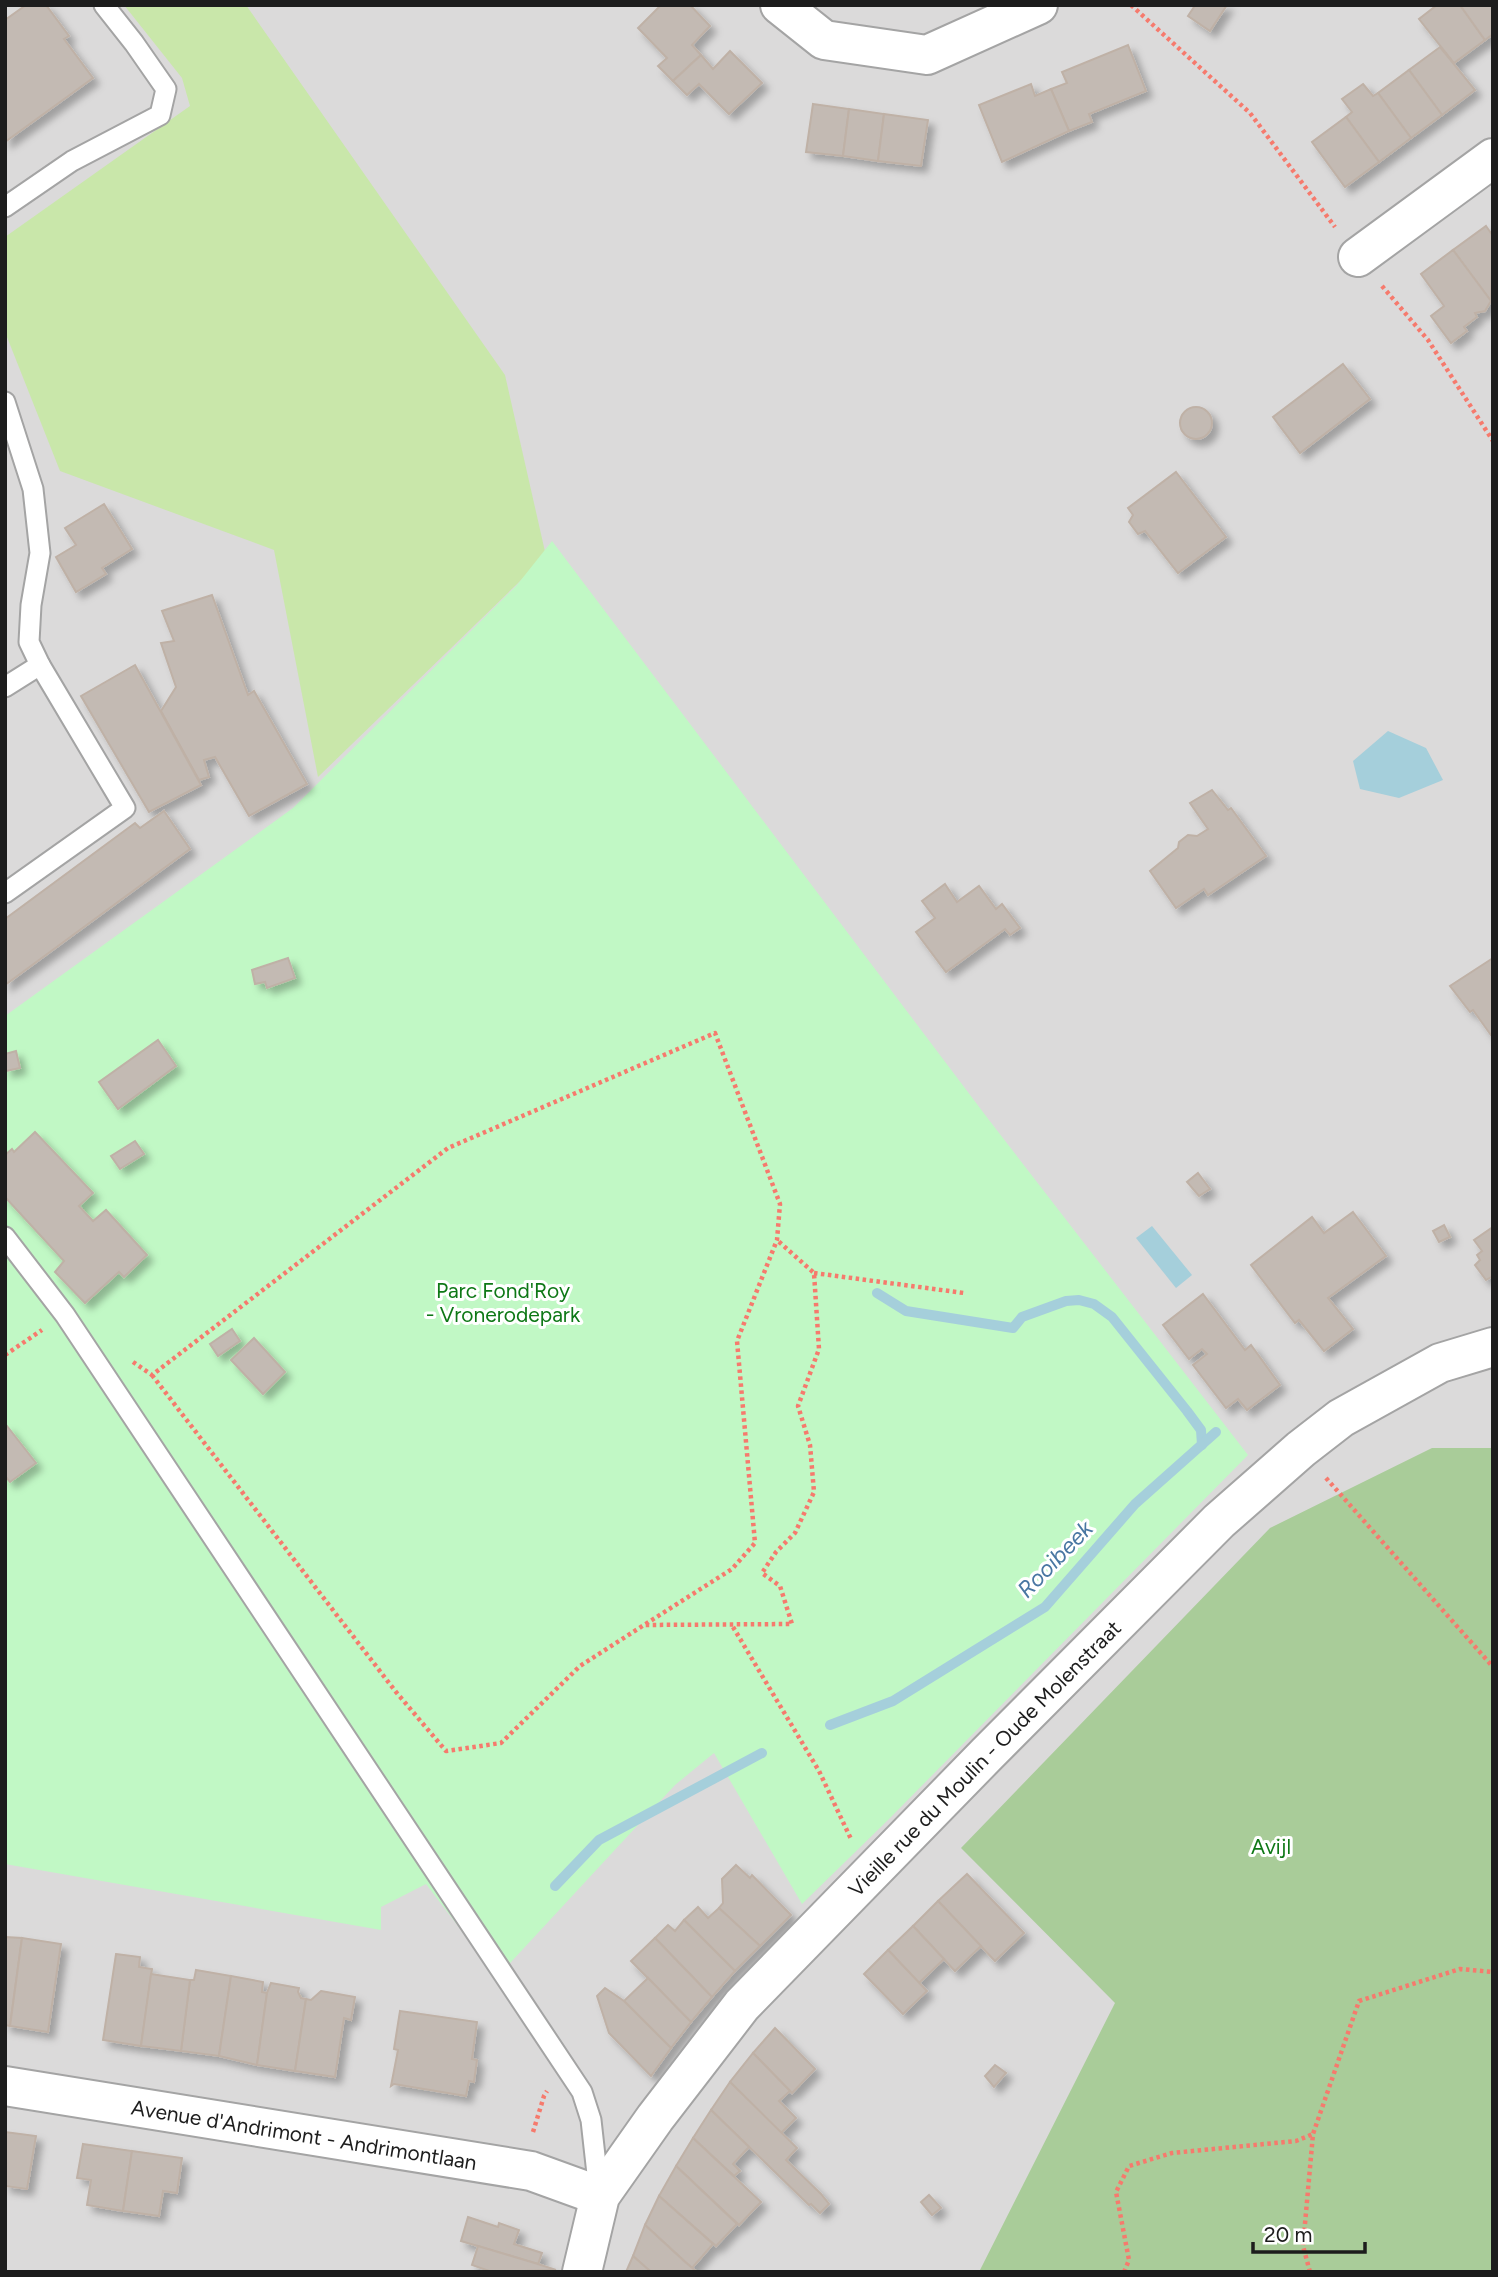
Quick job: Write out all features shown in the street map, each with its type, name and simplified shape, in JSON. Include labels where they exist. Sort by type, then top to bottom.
[{"type":"street","points":[[780,5],[824,40],[927,55],[1038,5]]},
{"type":"street","points":[[1358,257],[1493,158]]},
{"type":"street","name":"Vieille rue du Moulin - Oude Molenstraat","points":[[582,2272],[600,2196],[655,2118],[742,2005],[876,1868],[1219,1521],[1301,1449],[1340,1418],[1440,1363],[1493,1347]]},
{"type":"street","name":"Avenue d'Andrimont - Andrimontlaan","points":[[5,2086],[531,2171],[600,2196]]},
{"type":"lane","points":[[5,207],[72,160],[160,115],[166,89],[104,5]]},
{"type":"lane","points":[[5,402],[33,488],[40,553],[31,605],[29,642],[125,808],[5,893]]},
{"type":"lane","points":[[5,687],[40,665]]},
{"type":"lane","points":[[5,1237],[65,1315],[582,2092],[591,2120],[600,2196]]},
{"type":"path","points":[[1131,5],[1250,113],[1358,257],[1428,340],[1493,441]]},
{"type":"path","points":[[131,1360],[152,1376],[396,1692],[446,1751],[501,1743],[580,1666],[732,1569],[755,1543],[737,1341],[777,1240],[780,1204],[715,1033],[448,1148],[152,1376]]},
{"type":"path","points":[[777,1240],[814,1273],[964,1293]]},
{"type":"path","points":[[644,1625],[792,1624],[780,1586],[762,1573],[776,1552],[795,1533],[814,1492],[810,1445],[798,1406],[819,1349],[814,1273]]},
{"type":"path","points":[[5,1355],[65,1315]]},
{"type":"path","points":[[1323,1474],[1493,1667]]},
{"type":"path","points":[[732,1626],[818,1771],[855,1848],[876,1868]]},
{"type":"path","points":[[1310,2272],[1303,2246],[1313,2134],[1359,2001],[1460,1969],[1493,1972]]},
{"type":"path","points":[[532,2138],[544,2096],[567,2068]]},
{"type":"path","points":[[1124,2272],[1129,2260],[1116,2192],[1129,2166],[1172,2153],[1296,2141],[1313,2134]]},
{"type":"shaded area","points":[[5,5],[1493,5],[1493,2272],[5,2272]]},
{"type":"green space","points":[[124,5],[246,5],[505,375],[546,556],[318,777],[274,550],[60,471],[5,332],[5,237],[190,106],[182,78]]},
{"type":"green space","name":"Parc Fond'Roy - Vronerodepark","points":[[552,541],[989,1120],[1248,1455],[802,1904],[714,1753],[675,1785],[497,1977],[426,1884],[381,1907],[381,1930],[5,1864],[5,1016],[293,808],[517,585]]},
{"type":"green space","name":"Avijl","points":[[1432,1448],[1493,1448],[1493,2272],[979,2272],[1115,2003],[961,1848],[1270,1528]]},
{"type":"water","points":[[1388,731],[1426,748],[1443,780],[1399,798],[1360,789],[1353,761]]},
{"type":"water","points":[[1152,1226],[1192,1275],[1176,1288],[1136,1238]]},
{"type":"building","points":[[26,5],[46,5],[69,36],[64,39],[93,78],[5,142],[5,20]]},
{"type":"building","points":[[661,5],[690,5],[710,26],[692,45],[701,55],[673,81],[658,66],[667,58],[638,28]]},
{"type":"building","points":[[1192,5],[1227,5],[1210,31],[1188,16],[1194,7]]},
{"type":"building","points":[[1437,5],[1460,5],[1485,40],[1454,63],[1419,19]]},
{"type":"building","points":[[1460,5],[1493,5],[1493,34],[1485,40]]},
{"type":"building","points":[[1128,45],[1146,91],[1089,114],[1092,122],[1069,131],[1051,89],[1067,83],[1062,72]]},
{"type":"building","points":[[1440,47],[1475,90],[1442,115],[1409,70]]},
{"type":"building","points":[[730,51],[762,83],[729,114],[699,84],[687,95],[673,81],[701,55],[713,69]]},
{"type":"building","points":[[1409,70],[1442,115],[1411,138],[1378,93]]},
{"type":"building","points":[[1031,84],[1035,96],[1051,89],[1069,131],[1002,162],[979,105]]},
{"type":"building","points":[[1363,84],[1373,96],[1378,93],[1411,138],[1379,162],[1346,117],[1352,112],[1342,99]]},
{"type":"building","points":[[813,104],[849,109],[843,156],[806,152]]},
{"type":"building","points":[[849,109],[884,114],[878,161],[843,156]]},
{"type":"building","points":[[884,114],[928,120],[921,166],[878,161]]},
{"type":"building","points":[[1346,117],[1379,162],[1345,187],[1312,142]]},
{"type":"building","points":[[1486,226],[1493,236],[1491,301],[1453,250]]},
{"type":"building","points":[[1453,250],[1491,301],[1485,311],[1475,313],[1477,317],[1464,327],[1467,331],[1451,343],[1431,316],[1444,306],[1421,274]]},
{"type":"building","points":[[1343,364],[1370,399],[1300,453],[1273,417]]},
{"type":"building","points":[[1196,407],[1207,412],[1212,423],[1207,434],[1196,439],[1185,434],[1180,423],[1185,412]]},
{"type":"building","points":[[1176,472],[1226,537],[1178,573],[1145,531],[1138,534],[1129,522],[1133,515],[1128,508]]},
{"type":"building","points":[[104,504],[132,549],[102,568],[106,574],[76,592],[56,557],[76,545],[65,528]]},
{"type":"building","points":[[212,595],[248,695],[254,691],[307,784],[249,816],[215,757],[204,760],[209,777],[199,780],[161,711],[176,687],[161,643],[174,641],[162,611]]},
{"type":"building","points":[[135,665],[201,785],[149,812],[81,696]]},
{"type":"building","points":[[1212,790],[1228,810],[1231,808],[1266,856],[1208,895],[1204,889],[1176,908],[1150,871],[1178,848],[1179,842],[1188,835],[1197,836],[1208,829],[1190,803]]},
{"type":"building","points":[[164,811],[190,849],[5,985],[5,919],[135,823],[140,828]]},
{"type":"building","points":[[945,884],[957,902],[979,886],[996,909],[1002,904],[1020,928],[1010,935],[1005,929],[946,972],[916,932],[935,918],[922,901]]},
{"type":"building","points":[[288,958],[295,978],[267,988],[265,982],[255,984],[252,970]]},
{"type":"building","points":[[1493,958],[1493,1038],[1473,1010],[1470,1012],[1450,986]]},
{"type":"building","points":[[158,1040],[176,1066],[118,1109],[99,1082]]},
{"type":"building","points":[[16,1051],[20,1068],[6,1071],[5,1054]]},
{"type":"building","points":[[35,1132],[93,1193],[79,1206],[93,1221],[106,1210],[147,1255],[124,1277],[119,1272],[85,1303],[55,1272],[64,1261],[5,1197],[5,1155],[12,1149],[14,1152]]},
{"type":"building","points":[[135,1141],[144,1154],[120,1169],[111,1156]]},
{"type":"building","points":[[1198,1173],[1210,1189],[1199,1196],[1187,1182]]},
{"type":"building","points":[[1353,1212],[1386,1256],[1328,1298],[1353,1329],[1324,1351],[1299,1320],[1295,1323],[1251,1265],[1312,1217],[1324,1233]]},
{"type":"building","points":[[1444,1225],[1450,1237],[1439,1242],[1433,1231]]},
{"type":"building","points":[[1493,1227],[1493,1276],[1486,1280],[1475,1265],[1480,1260],[1477,1255],[1482,1251],[1474,1240]]},
{"type":"building","points":[[1203,1294],[1245,1350],[1251,1345],[1280,1385],[1247,1410],[1238,1399],[1226,1408],[1193,1365],[1207,1354],[1202,1349],[1189,1359],[1163,1325]]},
{"type":"building","points":[[232,1329],[240,1341],[218,1356],[210,1344]]},
{"type":"building","points":[[254,1338],[285,1372],[263,1394],[231,1360]]},
{"type":"building","points":[[7,1426],[36,1463],[10,1482],[5,1476]]},
{"type":"building","points":[[736,1865],[750,1878],[752,1875],[791,1915],[760,1946],[719,1908],[723,1903],[722,1879]]},
{"type":"building","points":[[967,1874],[1024,1933],[995,1961],[938,1901]]},
{"type":"building","points":[[938,1901],[981,1946],[955,1971],[913,1926]]},
{"type":"building","points":[[698,1907],[708,1918],[719,1908],[760,1946],[735,1971],[684,1920]]},
{"type":"building","points":[[684,1920],[735,1971],[712,1997],[655,1938],[668,1925],[675,1931]]},
{"type":"building","points":[[913,1926],[944,1959],[919,1983],[888,1950]]},
{"type":"building","points":[[5,1937],[22,1938],[10,2026],[5,2025]]},
{"type":"building","points":[[22,1938],[61,1944],[48,2032],[10,2026]]},
{"type":"building","points":[[655,1938],[712,1997],[691,2022],[631,1961]]},
{"type":"building","points":[[888,1950],[927,1991],[903,2014],[864,1974]]},
{"type":"building","points":[[116,1954],[140,1957],[139,1967],[152,1969],[141,2046],[103,2040]]},
{"type":"building","points":[[196,1970],[231,1976],[219,2056],[181,2051],[190,1980],[194,1980]]},
{"type":"building","points":[[151,1974],[190,1980],[181,2051],[141,2046]]},
{"type":"building","points":[[231,1976],[263,1982],[262,1992],[267,1993],[257,2065],[219,2056]]},
{"type":"building","points":[[648,1978],[691,2022],[671,2048],[624,2001]]},
{"type":"building","points":[[271,1983],[299,1988],[301,1998],[306,1999],[295,2071],[257,2065],[267,1993]]},
{"type":"building","points":[[605,1988],[624,2001],[671,2048],[651,2076],[609,2033],[597,1996]]},
{"type":"building","points":[[321,1991],[355,1997],[351,2020],[344,2018],[335,2077],[295,2071],[306,1999],[311,2000]]},
{"type":"building","points":[[400,2011],[477,2022],[472,2059],[477,2060],[474,2082],[469,2081],[466,2096],[394,2084],[391,2086],[398,2050],[394,2049]]},
{"type":"building","points":[[775,2028],[815,2069],[792,2093],[753,2053]]},
{"type":"building","points":[[753,2053],[790,2091],[779,2101],[796,2118],[781,2133],[730,2082]]},
{"type":"building","points":[[995,2065],[1006,2073],[994,2087],[985,2076]]},
{"type":"building","points":[[730,2082],[797,2148],[786,2160],[829,2204],[820,2213],[711,2110]]},
{"type":"building","points":[[711,2110],[749,2147],[733,2164],[740,2171],[734,2176],[693,2138]]},
{"type":"building","points":[[5,2132],[36,2136],[27,2189],[5,2186]]},
{"type":"building","points":[[693,2138],[761,2202],[739,2225],[676,2166]]},
{"type":"building","points":[[83,2144],[132,2151],[123,2211],[87,2205],[91,2180],[77,2178]]},
{"type":"building","points":[[132,2151],[182,2158],[177,2193],[163,2191],[159,2216],[123,2211]]},
{"type":"building","points":[[676,2166],[737,2224],[716,2246],[659,2196]]},
{"type":"building","points":[[929,2195],[941,2208],[932,2215],[921,2202]]},
{"type":"building","points":[[659,2196],[713,2244],[692,2268],[645,2225]]},
{"type":"building","points":[[468,2217],[498,2227],[499,2223],[519,2230],[514,2244],[542,2253],[538,2264],[461,2241]]},
{"type":"building","points":[[645,2225],[697,2272],[651,2272],[633,2256]]},
{"type":"building","points":[[478,2246],[556,2270],[492,2272],[472,2265]]},
{"type":"building","points":[[633,2256],[651,2272],[626,2272]]},
{"type":"waterway","points":[[877,1293],[906,1311],[1013,1328],[1022,1317],[1066,1301],[1079,1300],[1094,1304],[1112,1317],[1187,1411],[1201,1430],[1202,1445]]},
{"type":"waterway","name":"Rooibeek","points":[[830,1725],[893,1701],[1045,1607],[1135,1504],[1216,1432]]},
{"type":"waterway","name":"Rooibeek","points":[[555,1886],[599,1840],[762,1753]]}]
